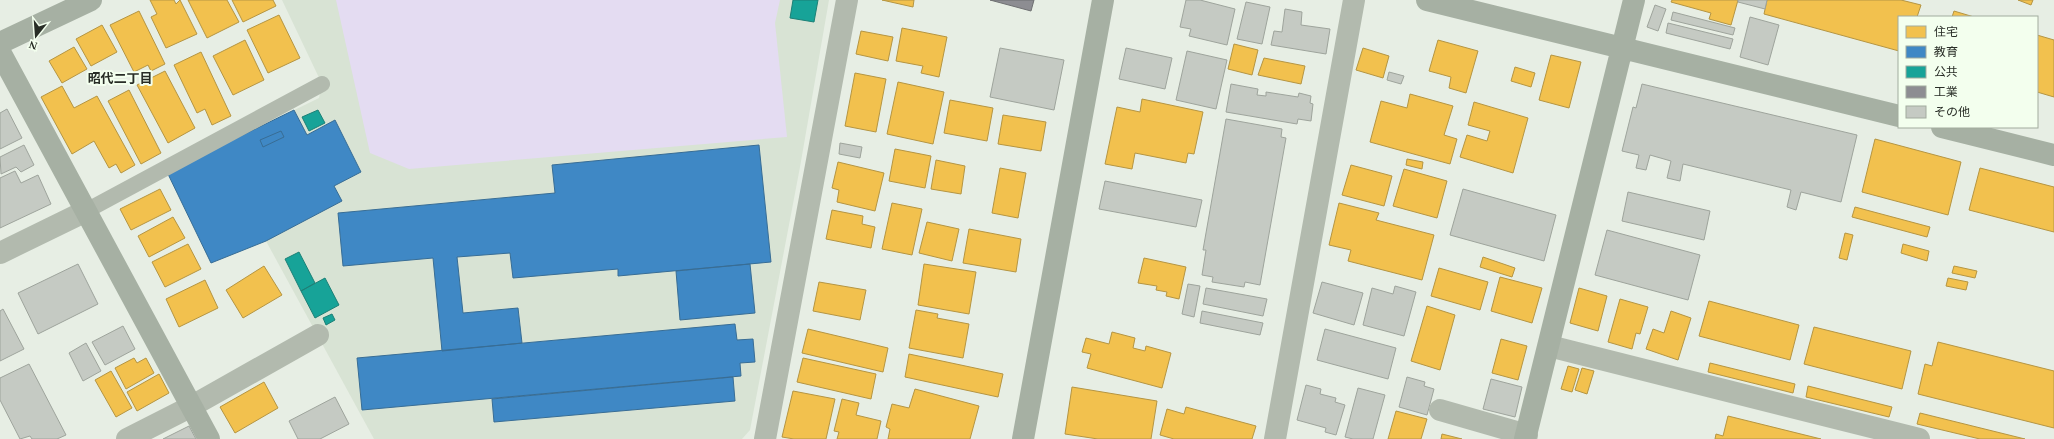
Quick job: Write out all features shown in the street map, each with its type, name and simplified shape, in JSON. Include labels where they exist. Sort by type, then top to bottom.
[{"type":"street","points":[[0,43],[91,0]]},
{"type":"street","points":[[765,439],[847,0]]},
{"type":"street","points":[[1023,439],[1103,0]]},
{"type":"street","points":[[1275,439],[1354,0]]},
{"type":"street","points":[[1427,0],[1898,116]]},
{"type":"street","points":[[1440,410],[1526,437],[1634,0]]},
{"type":"street","points":[[0,52],[209,439]]},
{"type":"street","points":[[1946,128],[2054,155]]},
{"type":"street","points":[[0,253],[86,211]]},
{"type":"street","points":[[127,439],[192,406],[318,335]]},
{"type":"street","points":[[1549,346],[1919,439]]},
{"type":"lane","points":[[86,211],[322,84]]},
{"type":"shaded area","points":[[282,0],[829,0],[800,167],[750,430],[742,439],[374,439],[266,241],[211,263],[167,172],[319,98],[322,84]]},
{"type":"shaded area","points":[[336,0],[780,0],[775,23],[787,137],[409,169],[370,153]]},
{"type":"building: 住宅","points":[[150,0],[174,0],[176,4],[180,0],[197,34],[166,48],[151,17],[157,14]]},
{"type":"building: 住宅","points":[[188,0],[227,0],[239,22],[207,38]]},
{"type":"building: 住宅","points":[[232,0],[273,0],[276,6],[243,22]]},
{"type":"building: 住宅","points":[[882,0],[914,0],[913,7]]},
{"type":"building: 住宅","points":[[1672,0],[1738,0],[1731,25],[1709,19],[1711,13],[1671,2]]},
{"type":"building: 住宅","points":[[1767,0],[1901,0],[1921,5],[1917,16],[1898,16],[1898,51],[1764,14]]},
{"type":"building: 住宅","points":[[2018,0],[2033,0],[2031,5]]},
{"type":"building: 住宅","points":[[139,11],[165,64],[151,71],[148,65],[134,72],[110,25]]},
{"type":"building: 住宅","points":[[1954,11],[1971,16],[1952,16]]},
{"type":"building: 住宅","points":[[279,15],[300,58],[268,73],[247,30]]},
{"type":"building: 住宅","points":[[102,25],[117,52],[91,66],[76,39]]},
{"type":"building: 住宅","points":[[902,28],[947,37],[939,77],[921,73],[923,66],[896,61]]},
{"type":"building: 住宅","points":[[861,31],[893,37],[888,61],[856,54]]},
{"type":"building: 住宅","points":[[2038,35],[2054,40],[2054,97],[2038,92]]},
{"type":"building: 住宅","points":[[245,40],[264,80],[233,95],[213,56]]},
{"type":"building: 住宅","points":[[1438,40],[1478,51],[1466,93],[1449,88],[1451,77],[1429,71]]},
{"type":"building: 住宅","points":[[1234,44],[1258,50],[1252,75],[1228,69]]},
{"type":"building: 住宅","points":[[74,47],[87,69],[62,83],[49,61]]},
{"type":"building: 住宅","points":[[1363,48],[1389,56],[1383,78],[1356,70]]},
{"type":"building: 住宅","points":[[201,52],[231,116],[212,125],[205,109],[197,113],[174,65]]},
{"type":"building: 住宅","points":[[1551,55],[1581,62],[1569,108],[1539,100]]},
{"type":"building: 住宅","points":[[1264,58],[1305,66],[1301,84],[1258,75]]},
{"type":"building: 住宅","points":[[1515,67],[1535,73],[1531,87],[1511,81]]},
{"type":"building: 住宅","points":[[165,71],[195,128],[168,143],[137,85]]},
{"type":"building: 住宅","points":[[855,73],[886,79],[876,132],[845,126]]},
{"type":"building: 住宅","points":[[898,82],[944,92],[933,144],[887,134]]},
{"type":"building: 住宅","points":[[62,86],[74,108],[97,96],[135,165],[121,173],[116,164],[109,168],[94,141],[72,154],[41,97]]},
{"type":"building: 住宅","points":[[129,90],[161,153],[141,164],[108,101]]},
{"type":"building: 住宅","points":[[1410,94],[1453,106],[1444,135],[1457,139],[1450,164],[1370,142],[1381,101],[1407,108]]},
{"type":"building: 住宅","points":[[1142,99],[1203,112],[1194,154],[1188,153],[1186,163],[1135,153],[1132,169],[1105,164],[1117,107],[1140,112]]},
{"type":"building: 住宅","points":[[950,100],[993,108],[987,141],[944,133]]},
{"type":"building: 住宅","points":[[1474,102],[1528,118],[1513,173],[1460,157],[1467,135],[1487,141],[1490,131],[1468,125]]},
{"type":"building: 住宅","points":[[1003,115],[1046,122],[1041,151],[998,144]]},
{"type":"building: 住宅","points":[[1875,139],[1961,162],[1948,215],[1862,192]]},
{"type":"building: 住宅","points":[[895,149],[931,156],[925,188],[889,181]]},
{"type":"building: 住宅","points":[[1407,159],[1423,162],[1422,169],[1406,165]]},
{"type":"building: 住宅","points":[[936,160],[965,166],[961,194],[931,189]]},
{"type":"building: 住宅","points":[[838,162],[884,173],[875,211],[837,202],[839,190],[832,188]]},
{"type":"building: 住宅","points":[[1351,165],[1392,176],[1384,206],[1342,195]]},
{"type":"building: 住宅","points":[[1000,168],[1026,173],[1018,218],[992,213]]},
{"type":"building: 住宅","points":[[1980,168],[2054,187],[2054,232],[1969,210]]},
{"type":"building: 住宅","points":[[1404,169],[1447,181],[1437,218],[1393,206]]},
{"type":"building: 住宅","points":[[160,189],[171,210],[131,230],[120,209]]},
{"type":"building: 住宅","points":[[892,203],[922,209],[912,255],[882,249]]},
{"type":"building: 住宅","points":[[1339,203],[1379,213],[1376,220],[1434,235],[1422,280],[1348,261],[1351,250],[1329,245]]},
{"type":"building: 住宅","points":[[1855,207],[1930,227],[1927,237],[1852,217]]},
{"type":"building: 住宅","points":[[832,210],[863,216],[862,224],[875,227],[871,248],[826,239]]},
{"type":"building: 住宅","points":[[173,217],[185,238],[149,257],[138,236]]},
{"type":"building: 住宅","points":[[927,222],[959,229],[952,261],[919,253]]},
{"type":"building: 住宅","points":[[969,229],[1021,239],[1016,272],[963,263]]},
{"type":"building: 住宅","points":[[1845,233],[1853,235],[1847,260],[1839,258]]},
{"type":"building: 住宅","points":[[188,244],[201,269],[165,287],[152,262]]},
{"type":"building: 住宅","points":[[1903,244],[1929,251],[1927,261],[1901,253]]},
{"type":"building: 住宅","points":[[1483,257],[1515,268],[1512,277],[1480,267]]},
{"type":"building: 住宅","points":[[1144,258],[1186,267],[1179,299],[1166,296],[1167,292],[1156,290],[1157,286],[1138,283]]},
{"type":"building: 住宅","points":[[924,264],[976,272],[969,314],[918,305]]},
{"type":"building: 住宅","points":[[264,266],[282,295],[243,318],[226,290]]},
{"type":"building: 住宅","points":[[1954,266],[1977,271],[1975,278],[1952,273]]},
{"type":"building: 住宅","points":[[1439,268],[1488,282],[1480,310],[1431,296]]},
{"type":"building: 住宅","points":[[1500,277],[1542,288],[1532,323],[1491,311]]},
{"type":"building: 住宅","points":[[1948,278],[1968,282],[1966,290],[1946,286]]},
{"type":"building: 住宅","points":[[205,280],[218,308],[179,327],[166,299]]},
{"type":"building: 住宅","points":[[819,282],[866,290],[860,320],[813,311]]},
{"type":"building: 住宅","points":[[1579,288],[1607,296],[1598,331],[1570,323]]},
{"type":"building: 住宅","points":[[1620,299],[1648,307],[1640,334],[1636,333],[1632,349],[1608,342]]},
{"type":"building: 住宅","points":[[1709,301],[1799,325],[1790,360],[1699,336]]},
{"type":"building: 住宅","points":[[1427,306],[1455,315],[1440,370],[1411,361]]},
{"type":"building: 住宅","points":[[916,310],[938,314],[937,318],[969,324],[963,358],[909,348]]},
{"type":"building: 住宅","points":[[1671,311],[1691,318],[1678,360],[1646,349],[1653,329],[1664,333]]},
{"type":"building: 住宅","points":[[1814,327],[1911,351],[1902,389],[1804,364]]},
{"type":"building: 住宅","points":[[808,329],[888,348],[883,372],[802,353]]},
{"type":"building: 住宅","points":[[1112,332],[1135,338],[1133,348],[1145,351],[1146,346],[1171,353],[1162,388],[1087,368],[1091,354],[1082,352],[1086,338],[1109,344]]},
{"type":"building: 住宅","points":[[1501,339],[1527,346],[1518,380],[1492,373]]},
{"type":"building: 住宅","points":[[1938,342],[2054,371],[2054,428],[1918,394],[1925,364],[1932,366]]},
{"type":"building: 住宅","points":[[909,354],[1003,374],[998,397],[905,377]]},
{"type":"building: 住宅","points":[[134,358],[137,363],[146,358],[154,373],[126,389],[115,368]]},
{"type":"building: 住宅","points":[[803,358],[876,374],[871,399],[797,382]]},
{"type":"building: 住宅","points":[[1710,363],[1795,384],[1793,393],[1708,372]]},
{"type":"building: 住宅","points":[[1568,366],[1579,369],[1572,392],[1561,389]]},
{"type":"building: 住宅","points":[[1582,368],[1594,371],[1587,394],[1575,390]]},
{"type":"building: 住宅","points":[[111,371],[132,408],[116,417],[95,380]]},
{"type":"building: 住宅","points":[[159,374],[169,393],[137,411],[127,392]]},
{"type":"building: 住宅","points":[[264,382],[278,408],[235,433],[220,407]]},
{"type":"building: 住宅","points":[[1808,386],[1892,407],[1889,417],[1806,397]]},
{"type":"building: 住宅","points":[[1072,387],[1157,401],[1151,439],[1098,439],[1065,434]]},
{"type":"building: 住宅","points":[[915,389],[979,406],[970,439],[888,439],[890,429],[886,427],[892,404],[909,408]]},
{"type":"building: 住宅","points":[[793,391],[835,399],[826,439],[794,439],[782,437]]},
{"type":"building: 住宅","points":[[842,399],[859,403],[856,415],[881,421],[877,439],[837,439],[839,432],[834,431]]},
{"type":"building: 住宅","points":[[1186,407],[1256,426],[1252,439],[1174,439],[1160,435],[1167,409],[1184,414]]},
{"type":"building: 住宅","points":[[1396,411],[1427,419],[1421,439],[1388,439]]},
{"type":"building: 住宅","points":[[1920,413],[2025,439],[1980,439],[1917,424]]},
{"type":"building: 住宅","points":[[1728,416],[1821,439],[1715,439],[1716,434],[1723,436]]},
{"type":"building: 住宅","points":[[1442,434],[1462,439],[1441,439]]},
{"type":"building: 教育","points":[[294,110],[307,135],[335,120],[361,172],[334,186],[342,201],[266,241],[211,263],[167,172]]},
{"type":"building: 教育","points":[[281,131],[284,137],[263,147],[260,140]]},
{"type":"building: 教育","points":[[759,145],[771,262],[618,276],[618,269],[513,278],[510,253],[457,257],[463,313],[518,308],[522,343],[442,351],[433,258],[343,266],[338,213],[555,193],[552,165]]},
{"type":"building: 教育","points":[[750,264],[755,313],[680,320],[676,271]]},
{"type":"building: 教育","points":[[735,324],[737,340],[753,339],[755,362],[740,363],[741,376],[362,410],[357,358]]},
{"type":"building: 教育","points":[[733,377],[735,401],[494,422],[492,399]]},
{"type":"building: 公共","points":[[793,0],[818,0],[814,22],[790,18]]},
{"type":"building: 公共","points":[[318,110],[325,123],[309,131],[302,117]]},
{"type":"building: 公共","points":[[299,252],[315,283],[301,291],[285,259]]},
{"type":"building: 公共","points":[[325,278],[339,305],[315,318],[301,291]]},
{"type":"building: 公共","points":[[332,314],[335,320],[326,325],[323,318]]},
{"type":"building: 工業","points":[[990,0],[1034,0],[1031,11]]},
{"type":"building: その他","points":[[1186,0],[1200,0],[1235,9],[1227,45],[1189,36],[1191,29],[1180,27]]},
{"type":"building: その他","points":[[1738,0],[1767,0],[1765,9],[1738,2]]},
{"type":"building: その他","points":[[1246,2],[1270,7],[1262,44],[1237,39]]},
{"type":"building: その他","points":[[1655,5],[1666,9],[1658,31],[1647,27]]},
{"type":"building: その他","points":[[1285,9],[1302,12],[1301,25],[1330,29],[1326,54],[1271,45],[1274,31],[1282,32]]},
{"type":"building: その他","points":[[1673,12],[1735,28],[1733,35],[1671,20]]},
{"type":"building: その他","points":[[1750,17],[1779,25],[1768,65],[1740,57]]},
{"type":"building: その他","points":[[1668,23],[1733,39],[1730,49],[1666,33]]},
{"type":"building: その他","points":[[1000,48],[1064,60],[1054,110],[990,97]]},
{"type":"building: その他","points":[[1126,48],[1172,58],[1165,89],[1119,79]]},
{"type":"building: その他","points":[[1187,51],[1227,60],[1216,109],[1176,100]]},
{"type":"building: その他","points":[[1389,72],[1404,76],[1401,84],[1387,80]]},
{"type":"building: その他","points":[[1231,84],[1258,89],[1257,95],[1266,96],[1266,92],[1298,97],[1299,93],[1311,96],[1310,103],[1313,104],[1311,121],[1298,119],[1297,124],[1226,112]]},
{"type":"building: その他","points":[[1642,84],[1857,135],[1841,202],[1801,192],[1796,210],[1787,207],[1791,190],[1683,164],[1680,181],[1667,178],[1671,161],[1650,155],[1646,170],[1636,168],[1639,155],[1622,151],[1633,107],[1636,108]]},
{"type":"building: その他","points":[[7,109],[22,138],[0,149],[0,113]]},
{"type":"building: その他","points":[[1226,119],[1282,129],[1281,137],[1286,138],[1260,285],[1245,282],[1244,287],[1212,282],[1213,277],[1202,275],[1206,250],[1203,250]]},
{"type":"building: その他","points":[[840,143],[862,147],[860,158],[839,154]]},
{"type":"building: その他","points":[[24,145],[34,165],[21,172],[16,167],[1,174],[0,157]]},
{"type":"building: その他","points":[[15,171],[21,183],[38,175],[51,204],[0,228],[0,178]]},
{"type":"building: その他","points":[[1105,181],[1202,200],[1196,227],[1099,209]]},
{"type":"building: その他","points":[[1463,189],[1556,215],[1544,261],[1450,235]]},
{"type":"building: その他","points":[[1628,192],[1710,211],[1704,240],[1622,221]]},
{"type":"building: その他","points":[[1607,230],[1700,255],[1688,300],[1595,275]]},
{"type":"building: その他","points":[[78,264],[98,304],[38,334],[18,293]]},
{"type":"building: その他","points":[[1322,282],[1363,293],[1354,325],[1313,313]]},
{"type":"building: その他","points":[[1188,284],[1200,286],[1194,317],[1182,314]]},
{"type":"building: その他","points":[[1395,286],[1416,292],[1404,336],[1363,325],[1372,288],[1393,294]]},
{"type":"building: その他","points":[[1206,288],[1267,299],[1263,316],[1203,304]]},
{"type":"building: その他","points":[[3,309],[24,349],[0,361],[0,311]]},
{"type":"building: その他","points":[[1202,311],[1263,323],[1260,335],[1200,323]]},
{"type":"building: その他","points":[[123,326],[135,349],[105,365],[92,342]]},
{"type":"building: その他","points":[[1325,329],[1396,348],[1388,379],[1317,360]]},
{"type":"building: その他","points":[[86,343],[101,371],[83,381],[69,353]]},
{"type":"building: その他","points":[[29,364],[66,435],[57,439],[32,439],[30,436],[20,439],[0,400],[0,378]]},
{"type":"building: その他","points":[[1407,377],[1425,382],[1424,386],[1434,389],[1427,415],[1399,407]]},
{"type":"building: その他","points":[[1491,379],[1522,387],[1515,417],[1483,409]]},
{"type":"building: その他","points":[[1306,385],[1321,389],[1320,394],[1336,398],[1335,402],[1345,405],[1336,435],[1325,432],[1326,428],[1297,420]]},
{"type":"building: その他","points":[[1358,388],[1385,395],[1373,439],[1353,439],[1345,437]]},
{"type":"building: その他","points":[[335,397],[349,424],[320,439],[298,439],[289,421]]},
{"type":"building: その他","points":[[189,426],[196,439],[163,439]]},
{"type":"district","name":"昭代二丁目","points":[[120,78]]}]
